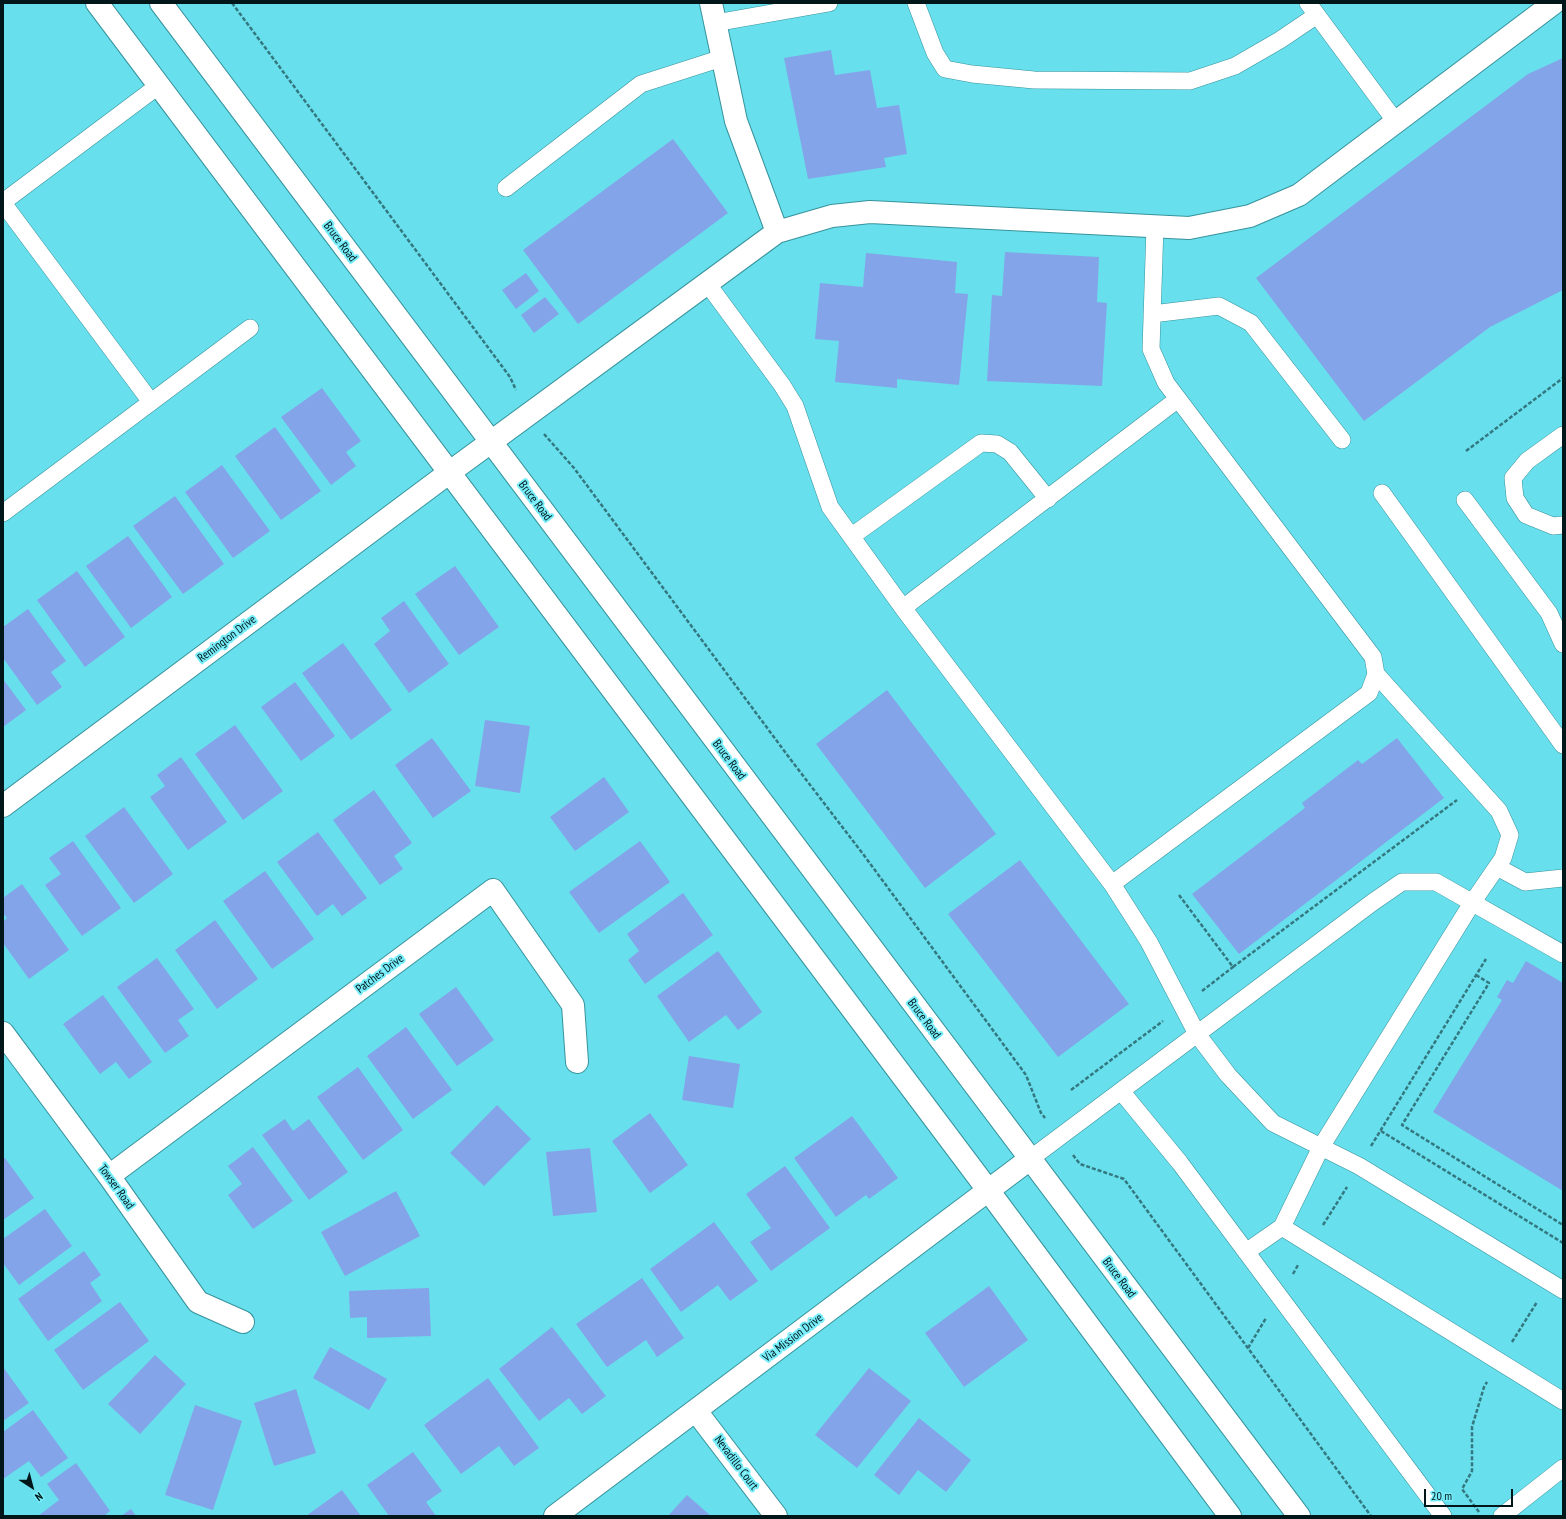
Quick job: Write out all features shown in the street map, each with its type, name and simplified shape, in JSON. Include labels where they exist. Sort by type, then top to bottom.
[{"type":"street","points":[[97,3],[988,1190],[1230,1516]]},
{"type":"street","name":"Bruce Road","points":[[161,3],[1298,1516]]},
{"type":"street","points":[[713,13],[736,121],[777,232],[832,216],[870,212],[1189,228],[1250,216],[1299,195],[1554,3]]},
{"type":"street","name":"Remington Drive","points":[[3,806],[450,472],[777,232]]},
{"type":"street","name":"Patches Drive","points":[[109,1176],[493,890],[573,1005],[577,1062]]},
{"type":"street","name":"Towser Road","points":[[3,1033],[109,1176],[198,1302],[243,1322]]},
{"type":"street","name":"Via Mission Drive","points":[[555,1516],[1030,1159]]},
{"type":"street","name":"Nevadillo Court","points":[[696,1411],[776,1516]]},
{"type":"lane","points":[[713,13],[830,3]]},
{"type":"lane","points":[[916,3],[935,53],[945,69],[972,74],[1034,80],[1190,80],[1235,66],[1280,40],[1313,9],[1396,122]]},
{"type":"lane","points":[[506,188],[641,84],[722,58]]},
{"type":"lane","points":[[152,402],[3,202],[158,86]]},
{"type":"lane","points":[[1112,884],[1369,693],[1376,674],[1373,657],[1166,383],[1151,349],[1155,226]]},
{"type":"lane","points":[[707,284],[782,385],[795,406],[830,507],[903,608],[1112,884],[1150,942],[1197,1034],[1228,1075],[1273,1123],[1359,1166],[1563,1290]]},
{"type":"lane","points":[[1152,314],[1219,306],[1251,323],[1342,440]]},
{"type":"lane","points":[[3,513],[250,328]]},
{"type":"lane","points":[[903,608],[1178,400]]},
{"type":"lane","points":[[1563,435],[1527,461],[1513,478],[1515,498],[1526,515],[1553,526],[1563,525]]},
{"type":"lane","points":[[852,536],[981,443],[997,444],[1010,452],[1048,499]]},
{"type":"lane","points":[[1382,492],[1563,745]]},
{"type":"lane","points":[[1465,500],[1549,613],[1563,644]]},
{"type":"lane","points":[[1246,1252],[1282,1227],[1321,1147],[1472,903],[1497,868],[1503,858],[1510,835],[1499,811],[1376,674]]},
{"type":"lane","points":[[1497,868],[1525,882],[1563,878]]},
{"type":"lane","points":[[1030,1159],[1373,902],[1402,882],[1436,882],[1563,954]]},
{"type":"lane","points":[[1121,1091],[1180,1163],[1443,1516]]},
{"type":"lane","points":[[1282,1227],[1563,1401]]},
{"type":"lane","points":[[1502,1516],[1563,1468]]},
{"type":"path","points":[[232,3],[510,377],[528,416],[574,468],[791,760],[863,854],[1026,1075],[1041,1113],[1059,1137]]},
{"type":"path","points":[[1466,451],[1563,378]]},
{"type":"path","points":[[1071,1090],[1476,786]]},
{"type":"path","points":[[1179,895],[1233,967]]},
{"type":"path","points":[[1476,975],[1488,983],[1402,1125],[1563,1225]]},
{"type":"path","points":[[1380,1131],[1563,1244]]},
{"type":"path","points":[[1080,1164],[1124,1179],[1371,1516]]},
{"type":"building","points":[[831,50],[835,75],[870,70],[877,108],[899,105],[907,154],[884,158],[886,167],[808,179],[784,58]]},
{"type":"building","points":[[1563,58],[1563,290],[1490,327],[1364,421],[1256,278],[1528,74]]},
{"type":"building","points":[[673,139],[728,213],[578,324],[523,250]]},
{"type":"building","points":[[1005,252],[1099,257],[1097,302],[1107,303],[1102,386],[987,381],[992,295],[1002,296]]},
{"type":"building","points":[[866,253],[957,262],[955,293],[968,294],[959,385],[897,379],[897,388],[835,382],[839,341],[815,339],[820,283],[863,287]]},
{"type":"building","points":[[526,273],[539,291],[516,309],[502,290]]},
{"type":"building","points":[[545,297],[559,314],[534,333],[521,315]]},
{"type":"building","points":[[322,388],[361,441],[346,452],[356,466],[331,485],[281,417]]},
{"type":"building","points":[[275,427],[321,491],[281,520],[235,456]]},
{"type":"building","points":[[222,465],[270,531],[233,558],[185,492]]},
{"type":"building","points":[[175,496],[224,564],[183,594],[133,526]]},
{"type":"building","points":[[128,536],[172,597],[131,628],[86,566]]},
{"type":"building","points":[[455,566],[499,627],[459,655],[415,594]]},
{"type":"building","points":[[77,571],[125,637],[85,667],[37,600]]},
{"type":"building","points":[[404,601],[449,664],[409,693],[374,644],[390,631],[381,618]]},
{"type":"building","points":[[28,609],[66,661],[51,672],[62,687],[37,705],[3,658],[3,627]]},
{"type":"building","points":[[343,643],[392,710],[351,740],[302,673]]},
{"type":"building","points":[[3,679],[26,710],[3,727]]},
{"type":"building","points":[[295,682],[335,736],[301,761],[261,707]]},
{"type":"building","points":[[887,690],[996,834],[925,888],[816,744]]},
{"type":"building","points":[[485,720],[530,726],[520,793],[475,786]]},
{"type":"building","points":[[235,725],[283,791],[243,820],[195,754]]},
{"type":"building","points":[[432,738],[471,791],[433,818],[395,765]]},
{"type":"building","points":[[1397,738],[1444,798],[1239,954],[1192,894],[1305,808],[1302,803],[1358,760],[1362,764]]},
{"type":"building","points":[[181,757],[227,822],[188,850],[150,797],[165,786],[157,775]]},
{"type":"building","points":[[604,777],[629,812],[575,851],[550,817]]},
{"type":"building","points":[[374,790],[412,843],[394,856],[403,869],[380,885],[333,820]]},
{"type":"building","points":[[124,807],[173,874],[134,903],[85,836]]},
{"type":"building","points":[[318,832],[367,898],[342,916],[333,904],[317,916],[277,862]]},
{"type":"building","points":[[73,841],[121,908],[82,936],[45,885],[61,874],[49,858]]},
{"type":"building","points":[[640,841],[670,882],[599,933],[569,892]]},
{"type":"building","points":[[1020,860],[1129,1004],[1058,1057],[948,914]]},
{"type":"building","points":[[265,871],[314,939],[272,969],[223,901]]},
{"type":"building","points":[[22,884],[69,950],[29,979],[3,943],[3,922],[7,918],[3,913],[3,898]]},
{"type":"building","points":[[683,893],[713,935],[645,984],[628,960],[639,951],[627,934]]},
{"type":"building","points":[[215,920],[258,979],[217,1009],[175,950]]},
{"type":"building","points":[[718,951],[762,1012],[738,1030],[726,1015],[689,1042],[657,996]]},
{"type":"building","points":[[157,958],[194,1009],[178,1020],[189,1036],[165,1053],[117,987]]},
{"type":"building","points":[[1526,961],[1563,983],[1563,1191],[1433,1112],[1502,1000],[1497,997],[1507,980],[1513,983]]},
{"type":"building","points":[[456,987],[494,1040],[457,1066],[419,1014]]},
{"type":"building","points":[[103,995],[152,1062],[129,1079],[116,1062],[100,1074],[63,1024]]},
{"type":"building","points":[[406,1027],[452,1090],[413,1119],[367,1056]]},
{"type":"building","points":[[689,1056],[740,1064],[733,1108],[682,1100]]},
{"type":"building","points":[[358,1067],[403,1130],[363,1160],[317,1097]]},
{"type":"building","points":[[497,1105],[531,1139],[484,1186],[450,1153]]},
{"type":"building","points":[[650,1113],[688,1165],[650,1193],[612,1141]]},
{"type":"building","points":[[852,1116],[898,1178],[869,1199],[866,1195],[836,1217],[794,1158]]},
{"type":"building","points":[[285,1119],[293,1131],[309,1119],[348,1172],[309,1200],[262,1135]]},
{"type":"building","points":[[253,1147],[293,1201],[253,1229],[228,1195],[242,1184],[228,1166]]},
{"type":"building","points":[[590,1148],[597,1212],[553,1216],[546,1152]]},
{"type":"building","points":[[5,1158],[34,1198],[3,1220],[3,1159]]},
{"type":"building","points":[[785,1166],[830,1228],[771,1271],[750,1242],[771,1228],[746,1194]]},
{"type":"building","points":[[396,1191],[420,1236],[345,1276],[321,1232]]},
{"type":"building","points":[[45,1209],[72,1246],[19,1285],[3,1263],[3,1239]]},
{"type":"building","points":[[714,1222],[758,1281],[730,1301],[718,1285],[681,1312],[650,1269]]},
{"type":"building","points":[[84,1251],[101,1275],[90,1283],[102,1301],[48,1341],[18,1299]]},
{"type":"building","points":[[642,1278],[684,1338],[657,1357],[646,1340],[607,1367],[576,1324]]},
{"type":"building","points":[[989,1286],[1028,1340],[964,1387],[925,1333]]},
{"type":"building","points":[[429,1288],[431,1336],[367,1338],[367,1317],[350,1318],[349,1291]]},
{"type":"building","points":[[120,1302],[149,1341],[83,1390],[54,1350]]},
{"type":"building","points":[[552,1327],[606,1396],[582,1414],[569,1398],[539,1421],[499,1369]]},
{"type":"building","points":[[330,1347],[387,1379],[369,1410],[313,1378]]},
{"type":"building","points":[[155,1355],[186,1384],[140,1434],[108,1404]]},
{"type":"building","points":[[3,1367],[29,1403],[3,1421]]},
{"type":"building","points":[[869,1368],[911,1401],[857,1468],[815,1435]]},
{"type":"building","points":[[488,1378],[539,1448],[514,1466],[499,1446],[461,1474],[424,1425]]},
{"type":"building","points":[[296,1389],[316,1453],[274,1466],[254,1403]]},
{"type":"building","points":[[195,1405],[242,1421],[213,1510],[165,1495]]},
{"type":"building","points":[[33,1410],[68,1458],[41,1477],[29,1461],[3,1479],[3,1432]]},
{"type":"building","points":[[919,1418],[971,1460],[946,1492],[918,1470],[899,1495],[874,1475]]},
{"type":"building","points":[[413,1452],[442,1491],[426,1502],[436,1516],[389,1516],[367,1485]]},
{"type":"building","points":[[76,1463],[110,1511],[104,1516],[38,1516],[59,1500],[47,1484]]},
{"type":"building","points":[[342,1490],[361,1516],[306,1516]]},
{"type":"building","points":[[687,1495],[711,1516],[668,1516]]},
{"type":"building","points":[[131,1509],[136,1516],[121,1516]]}]
